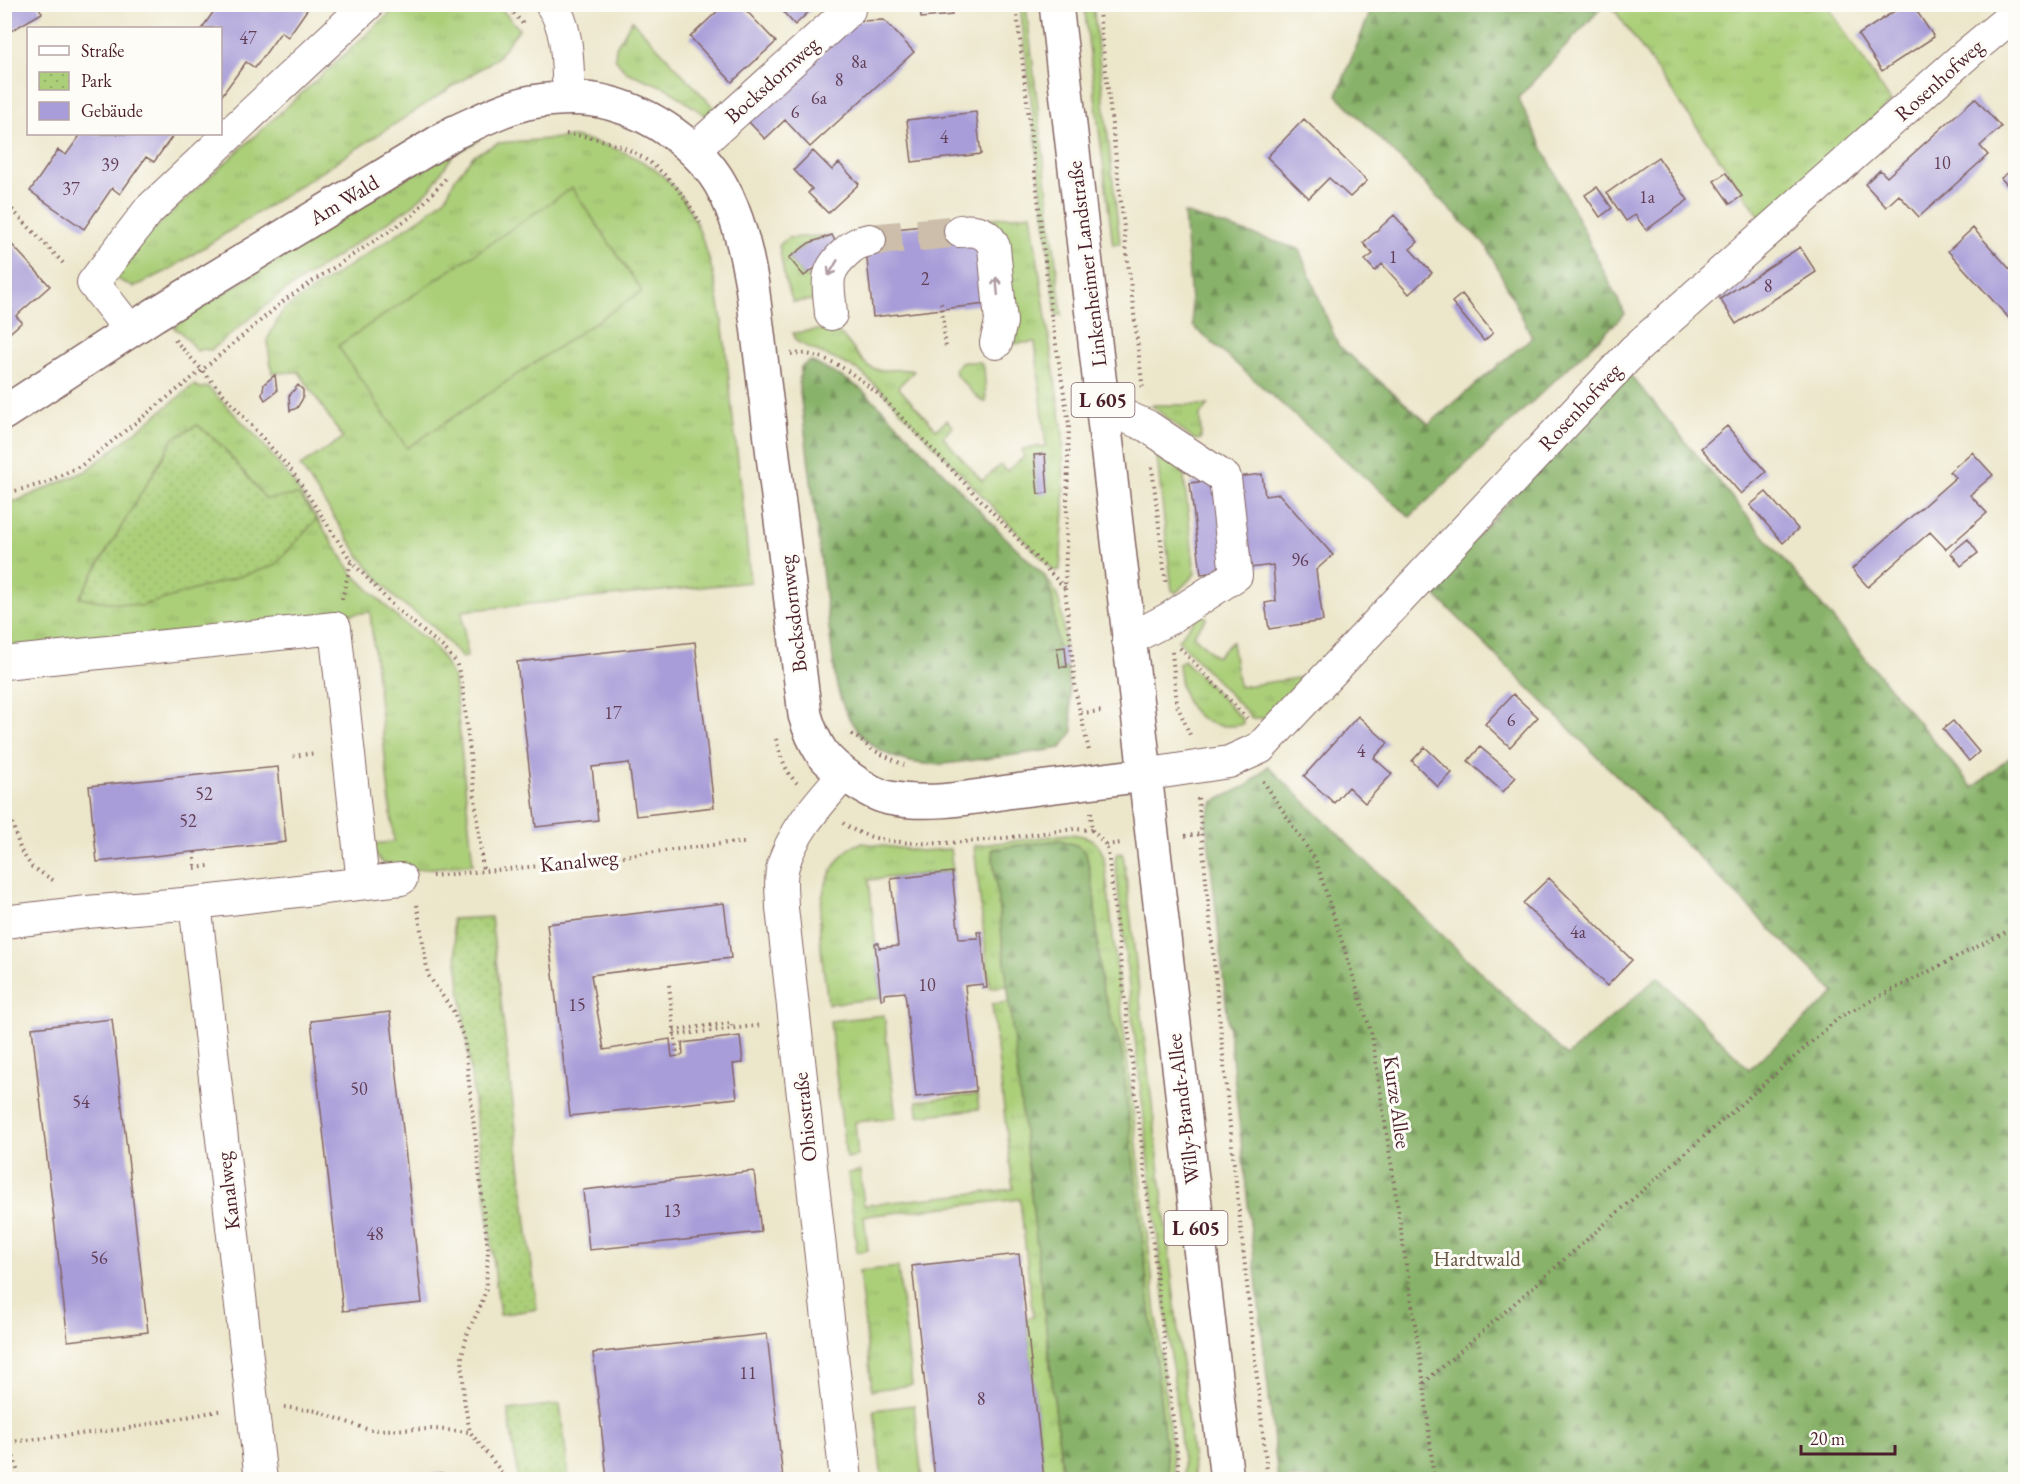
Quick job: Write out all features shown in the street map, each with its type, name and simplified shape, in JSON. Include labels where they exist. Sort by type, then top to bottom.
[{"type":"main road","name":"Linkenheimer Landstraße","points":[[1056,4],[1104,407],[1143,775]]},
{"type":"main road","name":"Bocksdornweg","points":[[569,98],[609,102],[664,128],[694,150],[720,184],[734,213],[744,243],[752,285],[806,715],[810,732],[823,754],[844,774],[886,797],[907,801],[945,801],[1143,775]]},
{"type":"main road","name":"Am Wald","points":[[4,413],[142,323],[455,132],[497,113],[530,102],[569,98]]},
{"type":"main road","name":"Willy-Brandt-Allee","points":[[1143,775],[1227,1479]]},
{"type":"street","points":[[142,323],[93,283],[149,210],[369,4]]},
{"type":"street","points":[[550,4],[559,14],[567,51],[569,98]]},
{"type":"street","name":"Bocksdornweg","points":[[694,150],[849,10]]},
{"type":"street","name":"Rosenhofweg","points":[[1143,775],[1229,762],[1257,748],[1634,350],[2016,13]]},
{"type":"street","points":[[960,231],[980,231],[991,240],[994,248],[1001,322],[996,344]]},
{"type":"street","points":[[831,314],[828,277],[832,264],[853,245],[870,240]]},
{"type":"street","points":[[1104,407],[1147,426],[1225,478],[1236,575],[1170,628],[1128,640]]},
{"type":"street","points":[[4,663],[335,628],[363,883]]},
{"type":"street","name":"Ohiostraße","points":[[844,774],[797,834],[782,868],[782,908],[846,1479]]},
{"type":"street","points":[[4,922],[83,912],[195,903],[407,878]]},
{"type":"street","name":"Kanalweg","points":[[195,903],[261,1479]]},
{"type":"path","points":[[1016,4],[1051,314],[1069,424],[1065,588],[1076,694],[1081,713]]},
{"type":"path","points":[[1098,4],[1177,705]]},
{"type":"path","points":[[556,133],[592,136],[632,150],[667,175],[682,194],[704,231]]},
{"type":"path","points":[[4,494],[45,483],[82,465],[201,371],[286,299],[412,216],[444,183],[450,173]]},
{"type":"path","points":[[4,201],[72,271],[93,283]]},
{"type":"path","points":[[941,303],[946,349]]},
{"type":"path","points":[[142,323],[201,371],[292,471],[352,562],[395,608],[444,648],[456,662],[462,682],[483,870]]},
{"type":"path","points":[[792,365],[791,354],[801,353],[830,361],[883,398],[1065,588]]},
{"type":"path","points":[[335,628],[352,562]]},
{"type":"path","name":"Kurze Allee","points":[[1170,628],[1257,748],[1316,861],[1372,1035],[1424,1384],[1434,1479]]},
{"type":"path","points":[[849,732],[888,758],[909,766]]},
{"type":"path","points":[[1079,748],[1089,745]]},
{"type":"path","points":[[1195,768],[1268,1479]]},
{"type":"path","points":[[1090,782],[1092,830],[1106,845],[1108,852],[1180,1479]]},
{"type":"path","points":[[12,823],[21,851],[32,867],[70,892],[83,912]]},
{"type":"path","name":"Kanalweg","points":[[407,878],[550,865],[728,843],[747,843]]},
{"type":"path","points":[[195,852],[195,871]]},
{"type":"path","points":[[407,878],[428,975],[453,1011],[464,1038],[487,1238],[486,1289],[468,1332],[462,1355],[464,1400],[470,1432],[508,1479]]},
{"type":"path","points":[[1424,1384],[1841,1016],[2016,927]]},
{"type":"path","points":[[669,985],[677,1056]]},
{"type":"path","points":[[674,1033],[732,1023],[733,1028],[794,1022]]},
{"type":"path","points":[[10,1442],[124,1429],[252,1404],[317,1411],[369,1430],[435,1429],[470,1432]]},
{"type":"path","points":[[4,1422],[21,1479]]},
{"type":"green space","points":[[399,5],[498,5],[519,29],[497,58],[169,270],[134,287],[114,278],[127,255]]},
{"type":"green space","points":[[1020,5],[1026,5],[1062,315],[1056,315]]},
{"type":"green space","points":[[1084,5],[1093,5],[1120,243],[1113,245]]},
{"type":"green space","points":[[1373,5],[1604,5],[1518,98],[1625,314],[1410,517],[1193,326],[1184,213],[1299,249],[1338,345],[1429,424],[1532,337],[1487,247],[1337,95]]},
{"type":"green space","points":[[1611,5],[1827,5],[1891,102],[1761,218]]},
{"type":"green space","points":[[632,20],[719,113],[713,121],[666,88],[626,72],[615,58],[616,47]]},
{"type":"green space","points":[[480,135],[478,141],[453,155],[430,189],[413,205],[279,295],[211,350],[197,351],[181,332],[174,328],[181,320],[441,156]]},
{"type":"green space","points":[[573,137],[627,153],[663,176],[689,209],[701,236],[711,265],[723,329],[750,582],[462,611],[467,657],[462,658],[433,626],[395,598],[361,558],[300,466],[343,438],[299,372],[272,373],[267,340],[283,310],[424,216],[446,197],[456,177],[474,155],[498,143]]},
{"type":"green space","points":[[572,188],[642,291],[407,448],[338,346]]},
{"type":"green space","points":[[1031,214],[1063,434],[1064,509],[1060,570],[1055,571],[884,393],[858,370],[797,342],[793,333],[836,331],[872,368],[914,371],[898,387],[936,429],[947,420],[953,427],[943,437],[982,481],[1000,465],[1007,471],[1024,457],[1022,449],[1046,446],[1035,342],[1011,344],[958,222]]},
{"type":"green space","points":[[832,235],[809,243],[789,258],[803,276],[806,275],[817,286],[814,300],[793,302],[785,281],[779,245],[788,238]]},
{"type":"green space","points":[[810,361],[861,389],[883,409],[1045,576],[1052,597],[1060,667],[1067,667],[1073,731],[1061,748],[954,763],[925,764],[906,761],[875,747],[853,724],[839,694],[835,676],[799,384],[801,367]]},
{"type":"green space","points":[[961,362],[980,362],[984,367],[986,402],[981,401],[956,375],[955,368]]},
{"type":"green space","name":"Hardtwald","points":[[1627,371],[1973,788],[2015,753],[2015,1479],[1278,1479],[1206,819],[1213,802],[1248,785],[1268,766],[1567,1056],[1658,977],[1749,1069],[1835,993],[1429,589]]},
{"type":"green space","points":[[194,385],[200,388],[208,387],[259,439],[293,482],[353,574],[402,622],[430,642],[441,656],[454,679],[473,864],[402,871],[387,866],[374,850],[372,844],[394,842],[370,612],[5,653],[4,502],[17,501],[86,471]]},
{"type":"green space","points":[[1151,405],[1208,405],[1200,415],[1201,439],[1194,440]]},
{"type":"green space","points":[[198,425],[222,446],[266,499],[298,495],[317,519],[274,566],[141,606],[79,598],[174,438]]},
{"type":"green space","points":[[1159,453],[1183,468],[1195,574],[1176,593],[1172,590],[1157,457]]},
{"type":"green space","points":[[1045,577],[1059,601],[1065,647],[1057,648],[1052,597]]},
{"type":"green space","points":[[1200,613],[1207,618],[1193,635],[1216,657],[1232,642],[1239,687],[1310,676],[1271,718],[1252,718],[1178,640]]},
{"type":"green space","points":[[1184,660],[1242,719],[1241,725],[1213,724],[1194,712],[1187,702],[1180,678],[1179,664]]},
{"type":"green space","points":[[1068,834],[1090,839],[1098,846],[1104,857],[1175,1479],[1166,1479],[1168,1469],[1121,1048],[1101,984],[1094,893],[1086,853],[1060,840],[992,849],[1008,986],[990,988],[974,846]]},
{"type":"green space","points":[[1060,840],[1076,845],[1086,853],[1094,893],[1101,984],[1121,1048],[1168,1469],[1166,1479],[1063,1479],[992,849]]},
{"type":"green space","points":[[862,843],[921,851],[950,849],[953,871],[869,880],[881,998],[828,1004],[820,931],[823,895],[828,878],[839,859],[851,848]]},
{"type":"green space","points":[[1117,853],[1123,854],[1125,868],[1195,1479],[1185,1479],[1124,943],[1115,859]]},
{"type":"green space","points":[[491,917],[537,1309],[500,1315],[452,919]]},
{"type":"green space","points":[[1010,1002],[1063,1479],[1044,1479],[1026,1318],[1033,1317],[1020,1199],[864,1216],[868,1250],[857,1252],[848,1173],[860,1171],[864,1205],[1013,1189],[992,1004]]},
{"type":"green space","points":[[884,1015],[896,1118],[855,1122],[858,1156],[846,1158],[830,1021]]},
{"type":"green space","points":[[977,1094],[979,1109],[918,1116],[917,1101]]},
{"type":"green space","points":[[898,1267],[912,1385],[872,1390],[859,1271]]},
{"type":"green space","points":[[560,1404],[569,1479],[518,1479],[508,1410]]},
{"type":"green space","points":[[914,1405],[922,1479],[882,1479],[874,1410]]},
{"type":"building","points":[[4,4],[37,4],[42,13],[4,35]]},
{"type":"building","points":[[219,4],[311,4],[288,37],[281,32],[255,68],[246,62],[222,95],[222,27],[203,27]]},
{"type":"building","points":[[725,4],[740,4],[776,42],[732,82],[690,37]]},
{"type":"building","points":[[776,4],[817,4],[795,25]]},
{"type":"building","points":[[920,4],[951,4],[952,15],[921,18]]},
{"type":"building","points":[[1905,4],[1912,4],[1934,37],[1882,71],[1858,35]]},
{"type":"building","points":[[884,20],[914,52],[810,147],[785,120],[765,139],[747,120],[858,21]]},
{"type":"building","points":[[1975,98],[2001,127],[1980,146],[1988,155],[1919,217],[1899,195],[1886,207],[1865,184],[1880,170],[1887,177]]},
{"type":"building","points":[[976,112],[981,154],[912,162],[907,120]]},
{"type":"building","points":[[1304,119],[1367,181],[1350,197],[1329,178],[1309,198],[1267,157]]},
{"type":"building","points":[[80,135],[173,135],[154,162],[146,157],[120,194],[112,188],[84,229],[30,191],[58,150],[66,155]]},
{"type":"building","points":[[813,151],[832,170],[839,163],[859,184],[828,213],[808,193],[812,189],[794,170]]},
{"type":"building","points":[[1658,157],[1688,200],[1646,230],[1635,215],[1626,221],[1607,193]]},
{"type":"building","points":[[2016,167],[2016,195],[2001,178]]},
{"type":"building","points":[[1726,173],[1742,196],[1730,204],[1714,181]]},
{"type":"building","points":[[1597,187],[1612,208],[1600,217],[1585,195]]},
{"type":"building","points":[[1394,215],[1418,242],[1410,249],[1432,273],[1409,294],[1382,264],[1375,271],[1365,260],[1373,254],[1363,243]]},
{"type":"building","points":[[958,222],[979,237],[986,304],[873,317],[866,250],[869,232]]},
{"type":"building","points":[[1973,228],[2016,276],[2016,326],[1948,251]]},
{"type":"building","points":[[832,235],[838,247],[804,276],[789,258],[809,243]]},
{"type":"building","points":[[4,236],[50,286],[16,316],[22,322],[4,338]]},
{"type":"building","points":[[1800,247],[1816,272],[1736,324],[1720,299]]},
{"type":"building","points":[[1462,294],[1493,333],[1484,341],[1452,302]]},
{"type":"building","points":[[275,375],[277,391],[265,400],[262,395],[264,384]]},
{"type":"building","points":[[298,385],[303,390],[303,398],[297,408],[290,411],[289,396]]},
{"type":"building","points":[[1727,426],[1766,472],[1741,494],[1701,448]]},
{"type":"building","points":[[1972,452],[1993,475],[1970,495],[1987,513],[1946,549],[1930,532],[1868,587],[1852,569],[1956,477],[1949,472]]},
{"type":"building","points":[[1045,454],[1048,493],[1038,494],[1034,455]]},
{"type":"building","points":[[1262,474],[1265,496],[1279,494],[1333,555],[1316,570],[1323,621],[1269,629],[1265,603],[1276,601],[1273,565],[1201,574],[1190,483]]},
{"type":"building","points":[[1766,492],[1798,529],[1783,543],[1750,505]]},
{"type":"building","points":[[1968,539],[1978,553],[1961,566],[1951,553]]},
{"type":"building","points":[[695,642],[714,807],[636,816],[629,763],[592,767],[598,820],[536,827],[517,662]]},
{"type":"building","points":[[1065,647],[1067,667],[1060,667],[1057,648]]},
{"type":"building","points":[[1513,694],[1538,717],[1510,747],[1485,724]]},
{"type":"building","points":[[1358,716],[1388,743],[1374,758],[1392,774],[1365,803],[1348,787],[1334,803],[1304,776]]},
{"type":"building","points":[[1953,721],[1979,752],[1969,761],[1943,729]]},
{"type":"building","points":[[1425,747],[1452,773],[1438,787],[1412,761]]},
{"type":"building","points":[[1480,747],[1516,777],[1503,792],[1468,761]]},
{"type":"building","points":[[278,767],[286,842],[97,862],[89,786]]},
{"type":"building","points":[[952,872],[959,939],[978,938],[977,932],[981,932],[987,988],[983,988],[983,984],[965,986],[976,1091],[916,1097],[905,992],[884,994],[884,999],[881,999],[875,943],[879,943],[879,948],[898,946],[891,879]]},
{"type":"building","points":[[1549,878],[1632,960],[1607,986],[1523,903]]},
{"type":"building","points":[[724,903],[731,958],[591,975],[604,1050],[670,1039],[672,1057],[683,1055],[682,1043],[740,1036],[743,1063],[733,1064],[737,1098],[570,1116],[547,924]]},
{"type":"building","points":[[390,1012],[422,1303],[343,1311],[311,1021]]},
{"type":"building","points":[[112,1019],[148,1332],[68,1341],[32,1028]]},
{"type":"building","points":[[754,1171],[761,1232],[589,1250],[583,1190]]},
{"type":"building","points":[[1019,1254],[1044,1479],[935,1479],[912,1266]]},
{"type":"building","points":[[767,1334],[783,1479],[607,1479],[593,1353]]},
{"type":"building","points":[[443,1473],[444,1479],[404,1479],[404,1478]]},
{"type":"tunnel","points":[[870,240],[960,231]]}]
